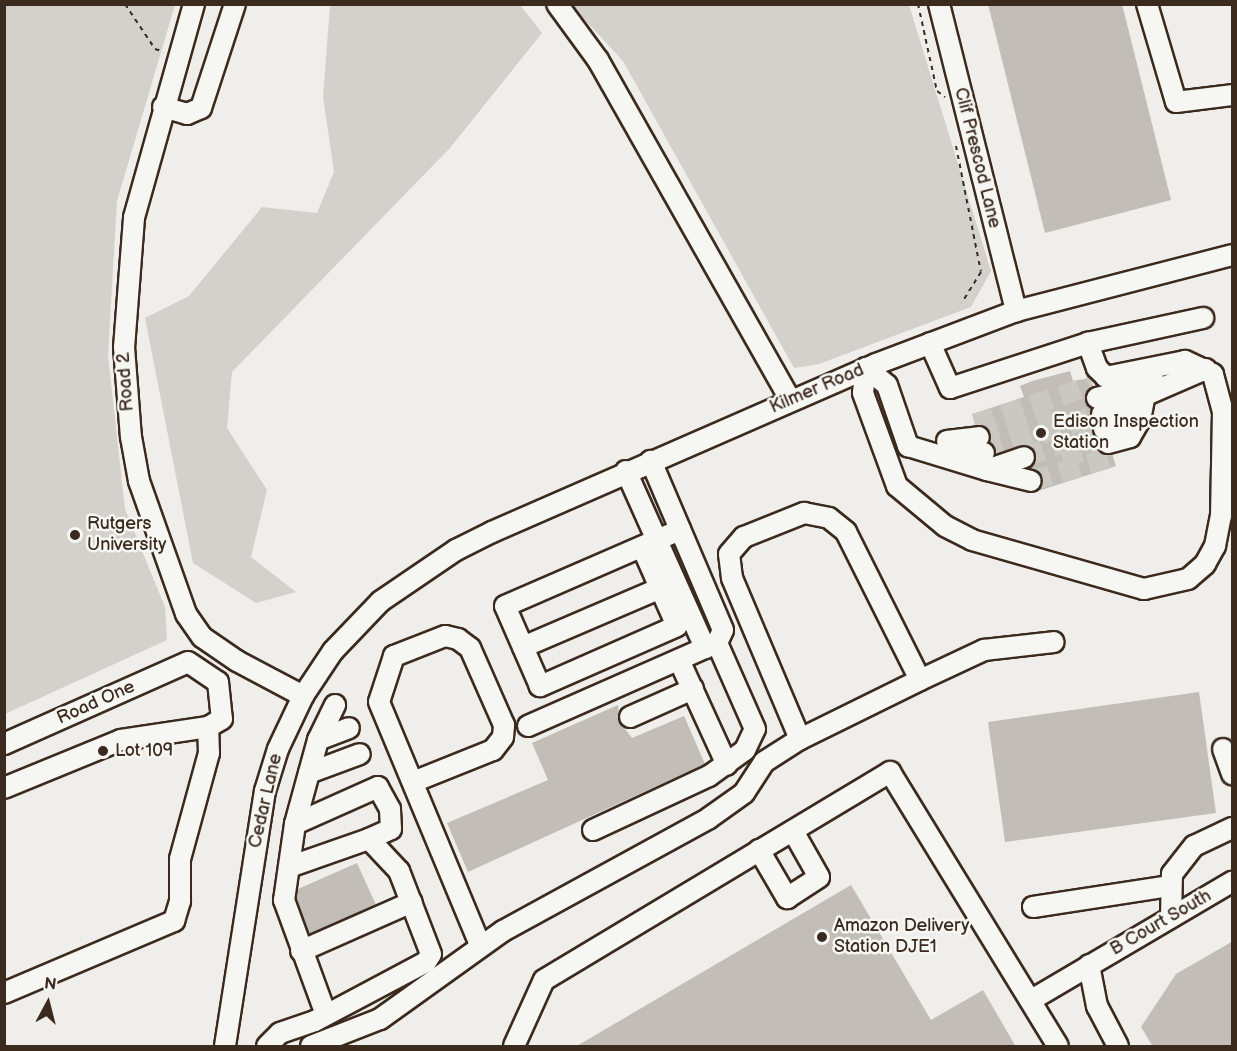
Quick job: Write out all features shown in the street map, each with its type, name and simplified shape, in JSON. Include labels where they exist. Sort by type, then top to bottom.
[{"type":"street","name":"Road 2","points":[[194,4],[163,107],[134,218],[127,267],[125,385],[139,481],[186,614],[202,637],[303,696]]},
{"type":"street","points":[[163,107],[187,114],[201,108],[235,4]]},
{"type":"street","points":[[557,4],[598,60],[790,400]]},
{"type":"street","name":"Clif Prescod Lane","points":[[939,4],[1016,311]]},
{"type":"street","points":[[1147,4],[1176,102],[1233,95]]},
{"type":"street","name":"Kilmer Road","points":[[421,572],[456,550],[626,471],[930,343],[1016,311],[1233,255]]},
{"type":"street","points":[[930,343],[950,388],[1088,343],[1203,318]]},
{"type":"street","points":[[866,368],[863,393],[889,469],[905,496],[972,540],[1144,589],[1188,579],[1215,546],[1223,412],[1213,374],[1185,361],[1165,362],[1106,377],[1097,368],[1088,343]]},
{"type":"street","points":[[866,368],[887,386],[908,446]]},
{"type":"street","points":[[1103,421],[1206,369]]},
{"type":"street","points":[[1103,421],[1206,369]]},
{"type":"street","points":[[1103,421],[1130,437],[1140,420],[1144,399]]},
{"type":"street","points":[[1103,421],[1140,420]]},
{"type":"street","points":[[908,446],[981,446],[1027,469]]},
{"type":"street","points":[[908,446],[981,446]]},
{"type":"street","points":[[528,726],[711,646],[723,630],[651,461]]},
{"type":"street","points":[[626,471],[650,543],[668,585],[677,626],[540,686],[505,606],[650,543],[680,530]]},
{"type":"street","points":[[800,739],[732,578],[729,554],[744,537],[804,513],[829,518],[846,532],[920,680]]},
{"type":"street","name":"Cedar Lane","points":[[225,1047],[265,791],[278,749],[303,696],[361,619],[421,572]]},
{"type":"street","points":[[523,647],[698,572]]},
{"type":"street","points":[[593,830],[727,765],[745,750],[755,729],[711,646],[668,585]]},
{"type":"street","points":[[413,782],[493,750],[503,737],[504,724],[470,648],[458,639],[445,636],[394,656],[384,678],[379,702],[480,945]]},
{"type":"street","points":[[311,1047],[380,1019],[480,945],[709,818],[744,793],[764,762],[800,739],[984,650],[1054,642]]},
{"type":"street","points":[[679,660],[727,765]]},
{"type":"street","name":"Road One","points":[[4,744],[188,662],[218,682],[222,719],[208,727]]},
{"type":"street","points":[[630,717],[693,689]]},
{"type":"street","points":[[326,1015],[284,900],[295,824],[318,740],[335,705]]},
{"type":"street","points":[[4,788],[121,740],[208,727],[209,753],[180,859],[180,901],[174,921],[4,993]]},
{"type":"street","points":[[318,740],[348,728]]},
{"type":"street","points":[[1223,749],[1233,774]]},
{"type":"street","points":[[309,773],[360,754]]},
{"type":"street","points":[[514,1047],[544,980],[890,772],[994,945],[1033,999],[1058,1047]]},
{"type":"street","points":[[289,867],[391,829],[390,809],[378,787],[295,824]]},
{"type":"street","points":[[1171,917],[1172,874],[1194,846],[1233,828]]},
{"type":"street","points":[[759,850],[787,898],[819,877],[793,831]]},
{"type":"street","points":[[267,1047],[280,1033],[326,1015],[426,962],[430,943],[399,872],[369,839]]},
{"type":"street","name":"B Court South","points":[[1033,999],[1233,882]]},
{"type":"street","points":[[1033,908],[1121,890],[1170,886]]},
{"type":"street","points":[[301,951],[412,902]]},
{"type":"street","points":[[1089,965],[1097,1006],[1118,1047]]},
{"type":"path","points":[[124,4],[155,49],[178,57]]},
{"type":"path","points":[[918,4],[938,91],[946,98]]},
{"type":"path","points":[[956,144],[981,272],[962,303]]},
{"type":"shaded area","points":[[5,4],[175,5],[117,201],[108,355],[125,509],[165,607],[167,640],[5,714]]},
{"type":"shaded area","points":[[330,5],[520,5],[542,33],[450,148],[232,372],[227,428],[267,490],[251,557],[296,592],[256,603],[193,563],[145,318],[189,296],[262,207],[317,213],[334,172],[323,97]]},
{"type":"shaded area","points":[[571,5],[909,5],[991,271],[971,307],[819,364],[794,368],[623,61]]},
{"type":"building","points":[[988,4],[1122,4],[1171,200],[1045,233]]},
{"type":"building","name":"Edison Inspection Station","points":[[1070,371],[1073,381],[1090,378],[1093,387],[1085,400],[1092,408],[1097,447],[1112,454],[1116,466],[1035,492],[1043,478],[1029,468],[1036,460],[1032,448],[1021,446],[996,454],[989,430],[975,425],[972,414],[1024,397],[1020,386]]},
{"type":"building","points":[[1199,692],[1216,813],[1005,842],[988,722]]},
{"type":"building","points":[[618,705],[619,721],[632,738],[684,716],[705,764],[468,872],[447,823],[548,780],[532,743]]},
{"type":"building","points":[[357,863],[376,905],[309,934],[296,899],[298,889]]},
{"type":"building","name":"Amazon Delivery Station DJE1","points":[[851,885],[931,1020],[983,990],[1016,1047],[575,1047]]},
{"type":"building","points":[[1233,941],[1233,1047],[1153,1047],[1141,1027],[1176,974]]},
{"type":"tunnel","points":[[975,424],[1093,385]]},
{"type":"tunnel","points":[[979,437],[1051,413]]},
{"type":"tunnel","points":[[984,453],[1102,414]]},
{"type":"tunnel","points":[[1024,457],[1104,429]]},
{"type":"tunnel","points":[[1062,458],[1108,443]]},
{"type":"tunnel","points":[[1031,481],[1113,457]]},
{"type":"place","name":"Edison Inspection Station","points":[[1041,433]]},
{"type":"place","name":"Rutgers University","points":[[75,535]]},
{"type":"place","name":"Lot 109","points":[[103,751]]},
{"type":"place","name":"Amazon Delivery Station DJE1","points":[[822,937]]}]
